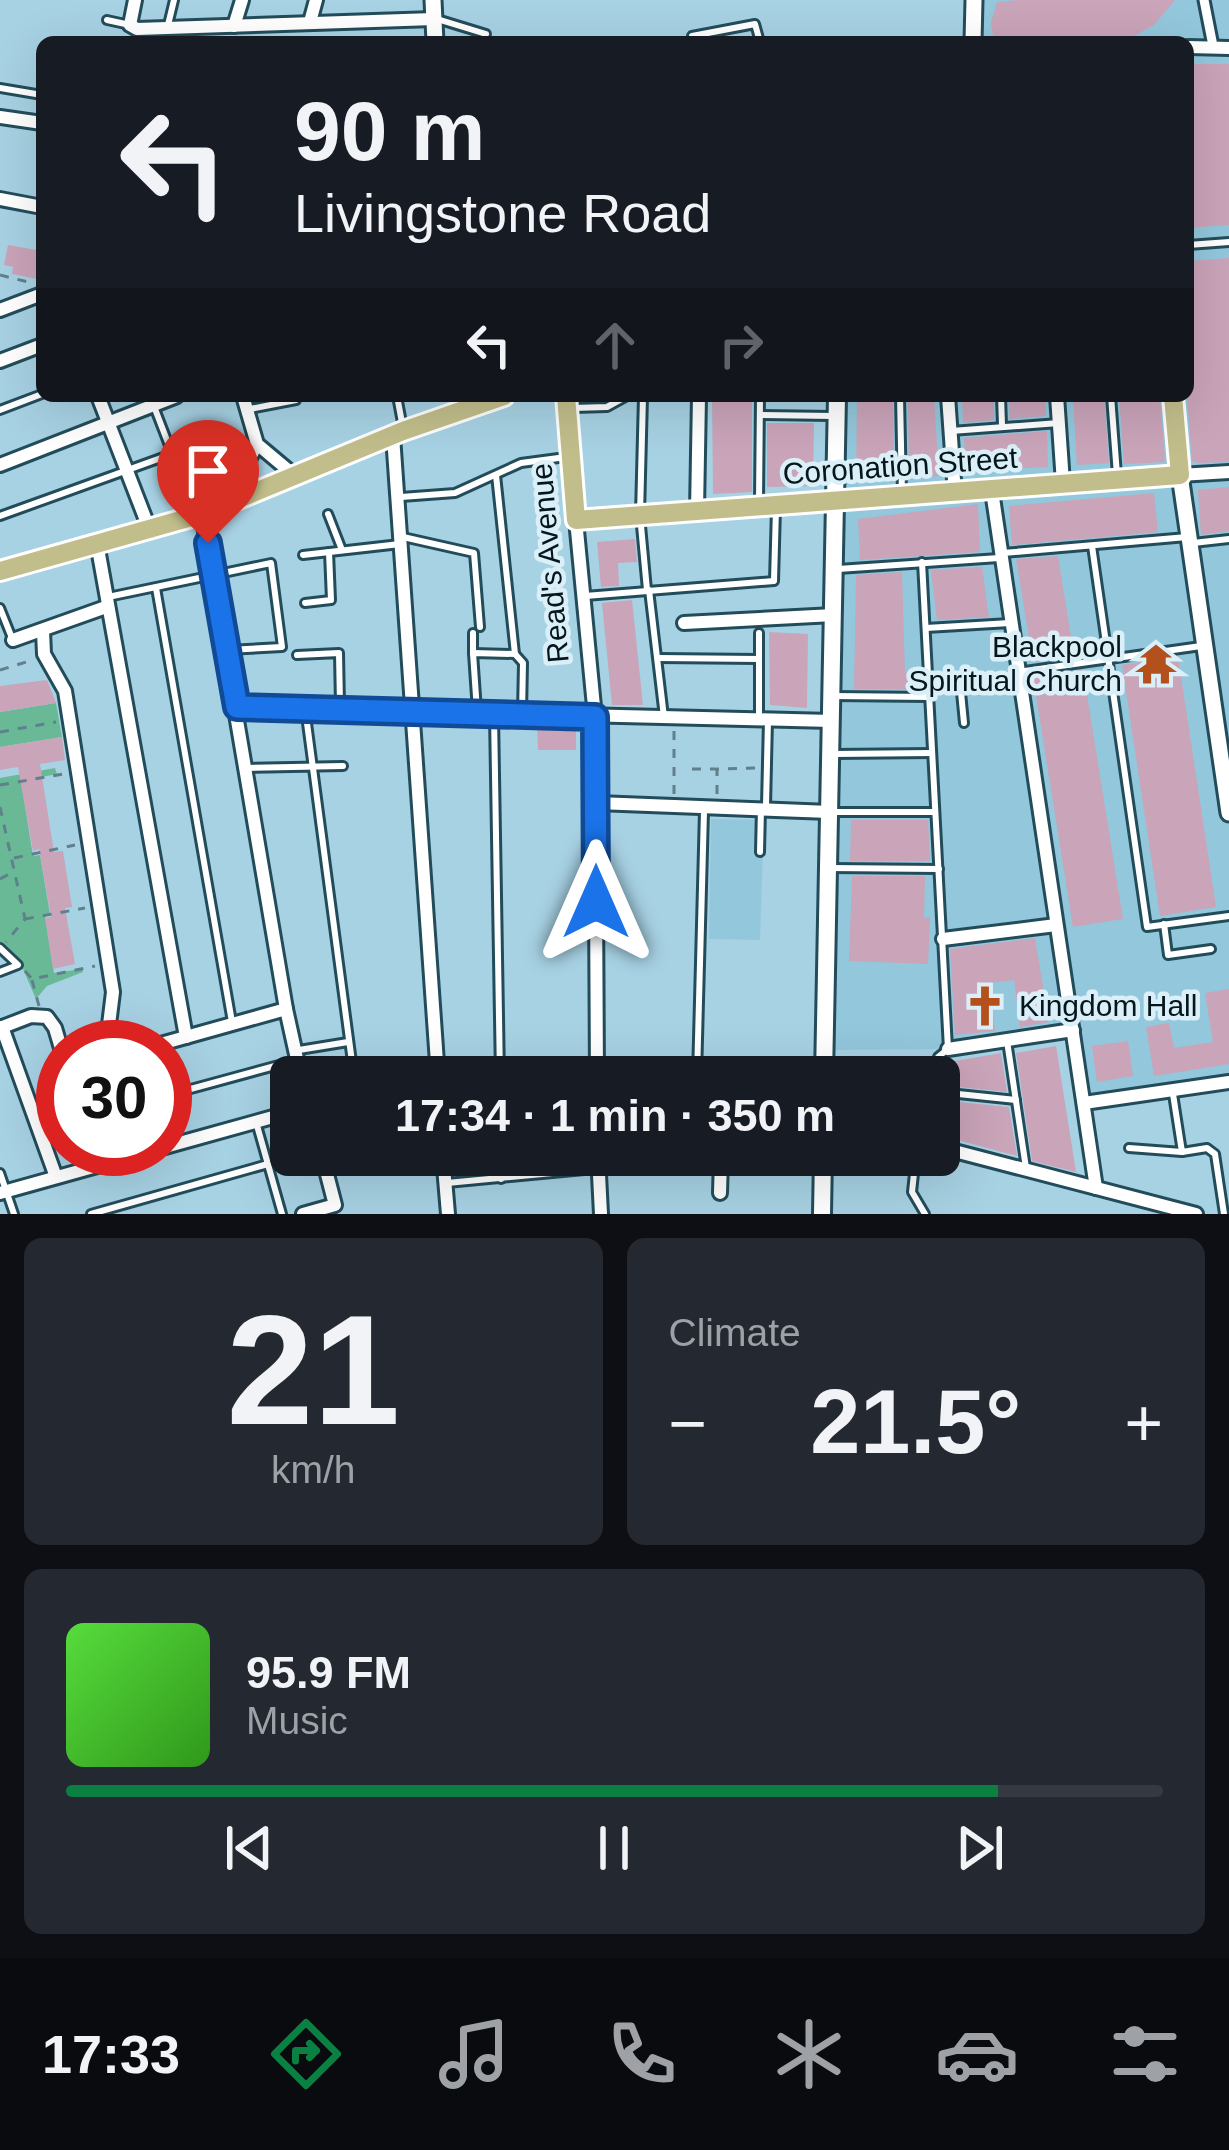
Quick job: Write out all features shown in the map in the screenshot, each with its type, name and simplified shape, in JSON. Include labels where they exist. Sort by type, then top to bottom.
[{"type":"main road","name":"Read's Avenue","points":[[564,402],[576,520]]},
{"type":"main road","points":[[825,1056],[837,402]]},
{"type":"main road","points":[[1174,402],[1180,475]]},
{"type":"main road","points":[[0,572],[199,515],[464,404]]},
{"type":"main road","name":"Coronation Street","points":[[576,520],[1180,475]]},
{"type":"main road","points":[[822,1214],[823,1176]]},
{"type":"street","points":[[135,0],[130,25],[136,29],[434,19]]},
{"type":"street","points":[[234,26],[242,0]]},
{"type":"street","points":[[310,22],[316,0]]},
{"type":"street","points":[[433,0],[435,36]]},
{"type":"street","points":[[1204,0],[1213,46]]},
{"type":"street","points":[[973,36],[976,3]]},
{"type":"street","points":[[1194,46],[1229,48]]},
{"type":"street","points":[[0,117],[36,122]]},
{"type":"street","points":[[0,199],[36,207]]},
{"type":"street","points":[[0,310],[36,296]]},
{"type":"street","points":[[0,361],[36,348]]},
{"type":"street","points":[[100,402],[149,528]]},
{"type":"street","points":[[0,464],[109,423],[150,402]]},
{"type":"street","points":[[698,511],[699,402]]},
{"type":"street","points":[[949,402],[955,494]]},
{"type":"street","points":[[1057,402],[1063,483]]},
{"type":"street","points":[[245,403],[257,444],[294,476]]},
{"type":"street","points":[[398,433],[397,497],[436,1056]]},
{"type":"street","points":[[229,500],[257,444]]},
{"type":"street","name":"Coronation Street","points":[[1180,475],[1229,472]]},
{"type":"street","points":[[1180,475],[1229,813]]},
{"type":"street","points":[[992,491],[1010,622],[1012,676],[1096,1188]]},
{"type":"street","points":[[199,515],[228,650],[296,1055]]},
{"type":"street","name":"Read's Avenue","points":[[576,520],[595,717],[597,1056]]},
{"type":"street","points":[[98,543],[105,603],[183,1020]]},
{"type":"street","points":[[13,640],[105,603]]},
{"type":"street","points":[[684,623],[834,616]]},
{"type":"street","points":[[43,631],[46,656],[61,681],[70,719],[108,964],[110,1020]]},
{"type":"street","points":[[237,707],[832,721]]},
{"type":"street","points":[[596,803],[830,812]]},
{"type":"street","points":[[943,939],[1056,925]]},
{"type":"street","points":[[192,1035],[286,1009]]},
{"type":"street","points":[[47,1020],[40,1015],[1,1027],[56,1177]]},
{"type":"street","points":[[948,1048],[1073,1030]]},
{"type":"street","points":[[1084,1103],[1229,1082]]},
{"type":"street","points":[[192,1140],[270,1118]]},
{"type":"street","points":[[960,1152],[1196,1214]]},
{"type":"street","points":[[3,1192],[60,1176]]},
{"type":"street","points":[[303,1214],[335,1205],[327,1176]]},
{"type":"street","points":[[444,1176],[448,1214]]},
{"type":"street","points":[[600,1176],[601,1214]]},
{"type":"street","points":[[720,1193],[721,1176]]},
{"type":"lane","points":[[167,28],[174,0]]},
{"type":"lane","points":[[434,19],[486,34]]},
{"type":"lane","points":[[106,20],[130,25]]},
{"type":"lane","points":[[692,36],[755,24],[758,36]]},
{"type":"lane","points":[[0,88],[36,93]]},
{"type":"lane","points":[[1194,245],[1229,242]]},
{"type":"lane","points":[[0,410],[36,396]]},
{"type":"lane","points":[[152,402],[199,515]]},
{"type":"lane","points":[[397,402],[398,433]]},
{"type":"lane","points":[[571,402],[607,407],[616,402]]},
{"type":"lane","points":[[644,402],[640,515],[669,717]]},
{"type":"lane","points":[[584,596],[774,581],[760,402]]},
{"type":"lane","points":[[900,402],[902,495]]},
{"type":"lane","points":[[1001,402],[1002,425]]},
{"type":"lane","points":[[1111,402],[1117,479]]},
{"type":"lane","points":[[760,416],[837,416]]},
{"type":"lane","points":[[951,431],[1059,423]]},
{"type":"lane","points":[[0,516],[172,454]]},
{"type":"lane","points":[[397,497],[454,493],[521,463],[570,456]]},
{"type":"lane","points":[[496,475],[515,654],[523,663],[522,713]]},
{"type":"lane","points":[[328,514],[342,550]]},
{"type":"lane","points":[[835,570],[1092,546],[1229,539]]},
{"type":"lane","points":[[303,554],[400,541],[474,553],[477,711]]},
{"type":"lane","points":[[1092,546],[1147,927],[1229,916]]},
{"type":"lane","points":[[305,603],[331,600],[329,552]]},
{"type":"lane","points":[[922,562],[948,1048],[939,1056]]},
{"type":"lane","points":[[105,603],[213,573],[271,563],[282,646],[228,650]]},
{"type":"lane","points":[[156,588],[232,1024]]},
{"type":"lane","points":[[0,608],[13,640]]},
{"type":"lane","points":[[926,628],[1010,622]]},
{"type":"lane","points":[[759,633],[767,768],[760,852]]},
{"type":"lane","points":[[1012,676],[1204,646]]},
{"type":"lane","points":[[297,656],[339,653],[340,709]]},
{"type":"lane","points":[[473,653],[515,654]]},
{"type":"lane","points":[[658,658],[759,659]]},
{"type":"lane","points":[[964,723],[960,682],[981,680]]},
{"type":"lane","points":[[832,696],[930,697]]},
{"type":"lane","points":[[305,708],[350,1056]]},
{"type":"lane","points":[[494,711],[500,1056]]},
{"type":"lane","points":[[830,754],[932,753]]},
{"type":"lane","points":[[247,768],[343,766]]},
{"type":"lane","points":[[698,1056],[710,807]]},
{"type":"lane","points":[[830,812],[935,812]]},
{"type":"lane","points":[[829,868],[939,869]]},
{"type":"lane","points":[[1164,924],[1168,955],[1211,949]]},
{"type":"lane","points":[[0,948],[17,964],[0,972]]},
{"type":"lane","points":[[1007,1041],[1026,1169]]},
{"type":"lane","points":[[192,1088],[348,1042]]},
{"type":"lane","points":[[1172,1090],[1182,1152]]},
{"type":"lane","points":[[960,1094],[1016,1100]]},
{"type":"lane","points":[[256,1122],[282,1214]]},
{"type":"lane","points":[[1129,1148],[1212,1150],[1224,1214]]},
{"type":"lane","points":[[91,1214],[268,1164]]},
{"type":"lane","points":[[0,1173],[14,1214]]},
{"type":"lane","points":[[445,1183],[518,1176]]},
{"type":"lane","points":[[914,1176],[912,1192],[925,1214]]},
{"type":"path","points":[[0,275],[27,280],[36,289]]},
{"type":"path","points":[[0,670],[46,656]]},
{"type":"path","points":[[669,717],[674,806]]},
{"type":"path","points":[[0,732],[70,719]]},
{"type":"path","points":[[692,769],[767,768]]},
{"type":"path","points":[[710,807],[718,769]]},
{"type":"path","points":[[0,785],[77,772]]},
{"type":"path","points":[[0,806],[25,920]]},
{"type":"path","points":[[12,859],[88,843]]},
{"type":"path","points":[[0,879],[15,871]]},
{"type":"path","points":[[0,948],[25,920],[99,905]]},
{"type":"path","points":[[17,964],[32,979],[40,1015]]},
{"type":"path","points":[[32,979],[108,964]]},
{"type":"shaded area","points":[[974,0],[1229,0],[1229,1082],[1084,1103],[1073,1031],[948,1049],[834,1050],[841,402],[1194,402],[1194,36],[973,36]]},
{"type":"shaded area","points":[[711,819],[764,820],[760,940],[709,939]]},
{"type":"green space","points":[[56,703],[62,737],[0,747],[0,712]]},
{"type":"green space","points":[[55,768],[57,774],[21,781],[33,856],[40,855],[54,973],[83,972],[47,986],[36,999],[23,969],[0,948],[0,778]]},
{"type":"building","points":[[1175,0],[1154,25],[1134,36],[993,36],[997,2]]},
{"type":"building","points":[[1194,64],[1229,64],[1229,225],[1194,228]]},
{"type":"building","points":[[8,245],[36,250],[36,279],[12,274],[13,267],[4,265]]},
{"type":"building","points":[[1229,258],[1229,462],[1192,461],[1187,402],[1194,402],[1194,261]]},
{"type":"building","points":[[712,402],[752,402],[752,492],[713,494]]},
{"type":"building","points":[[857,402],[893,402],[894,478],[856,482]]},
{"type":"building","points":[[908,402],[934,402],[939,476],[909,478]]},
{"type":"building","points":[[962,402],[994,402],[994,420],[963,423]]},
{"type":"building","points":[[1009,402],[1045,402],[1046,416],[1009,419]]},
{"type":"building","points":[[1073,402],[1104,402],[1109,463],[1077,465]]},
{"type":"building","points":[[1119,402],[1160,402],[1165,462],[1124,464]]},
{"type":"building","points":[[767,423],[814,423],[813,486],[767,487]]},
{"type":"building","points":[[1047,431],[1048,467],[966,471],[964,438]]},
{"type":"building","points":[[1229,487],[1229,531],[1201,535],[1198,490]]},
{"type":"building","points":[[1154,493],[1158,532],[1012,545],[1009,506]]},
{"type":"building","points":[[978,504],[980,552],[860,560],[858,519]]},
{"type":"building","points":[[635,539],[637,562],[618,563],[619,586],[601,587],[597,542]]},
{"type":"building","points":[[1058,556],[1074,656],[1033,662],[1016,559]]},
{"type":"building","points":[[982,567],[989,617],[937,620],[931,570]]},
{"type":"building","points":[[902,572],[905,673],[913,672],[913,689],[854,689],[856,575]]},
{"type":"building","points":[[632,600],[643,705],[612,705],[602,603]]},
{"type":"building","points":[[769,632],[808,634],[807,708],[770,705]]},
{"type":"building","points":[[1178,657],[1216,907],[1160,916],[1122,665]]},
{"type":"building","points":[[1083,670],[1123,919],[1073,927],[1033,677]]},
{"type":"building","points":[[47,680],[56,703],[0,712],[0,686]]},
{"type":"building","points":[[537,726],[576,726],[576,750],[538,750]]},
{"type":"building","points":[[62,737],[65,760],[40,764],[54,852],[63,851],[72,907],[65,908],[75,964],[53,969],[45,918],[51,917],[39,849],[33,851],[18,767],[0,770],[0,747]]},
{"type":"building","points":[[851,820],[928,820],[930,861],[850,861]]},
{"type":"building","points":[[852,876],[925,876],[924,917],[930,917],[928,964],[849,961]]},
{"type":"building","points":[[1035,938],[1049,1022],[1020,1027],[1014,980],[990,983],[995,1031],[955,1035],[950,949]]},
{"type":"building","points":[[1229,989],[1229,1064],[1154,1076],[1146,1027],[1169,1023],[1174,1048],[1213,1042],[1205,993]]},
{"type":"building","points":[[1128,1041],[1133,1076],[1097,1082],[1092,1046]]},
{"type":"building","points":[[1056,1046],[1076,1172],[1032,1161],[1016,1053]]},
{"type":"building","points":[[1001,1053],[1007,1092],[960,1087],[960,1060]]},
{"type":"building","points":[[960,1102],[1009,1107],[1017,1156],[960,1141]]},
{"type":"place","name":"Blackpool Spiritual Church","points":[[1156,664]]},
{"type":"place","name":"Kingdom Hall","points":[[985,1006]]},
{"type":"route","points":[[208,543],[237,707],[595,717],[596,902]]}]
